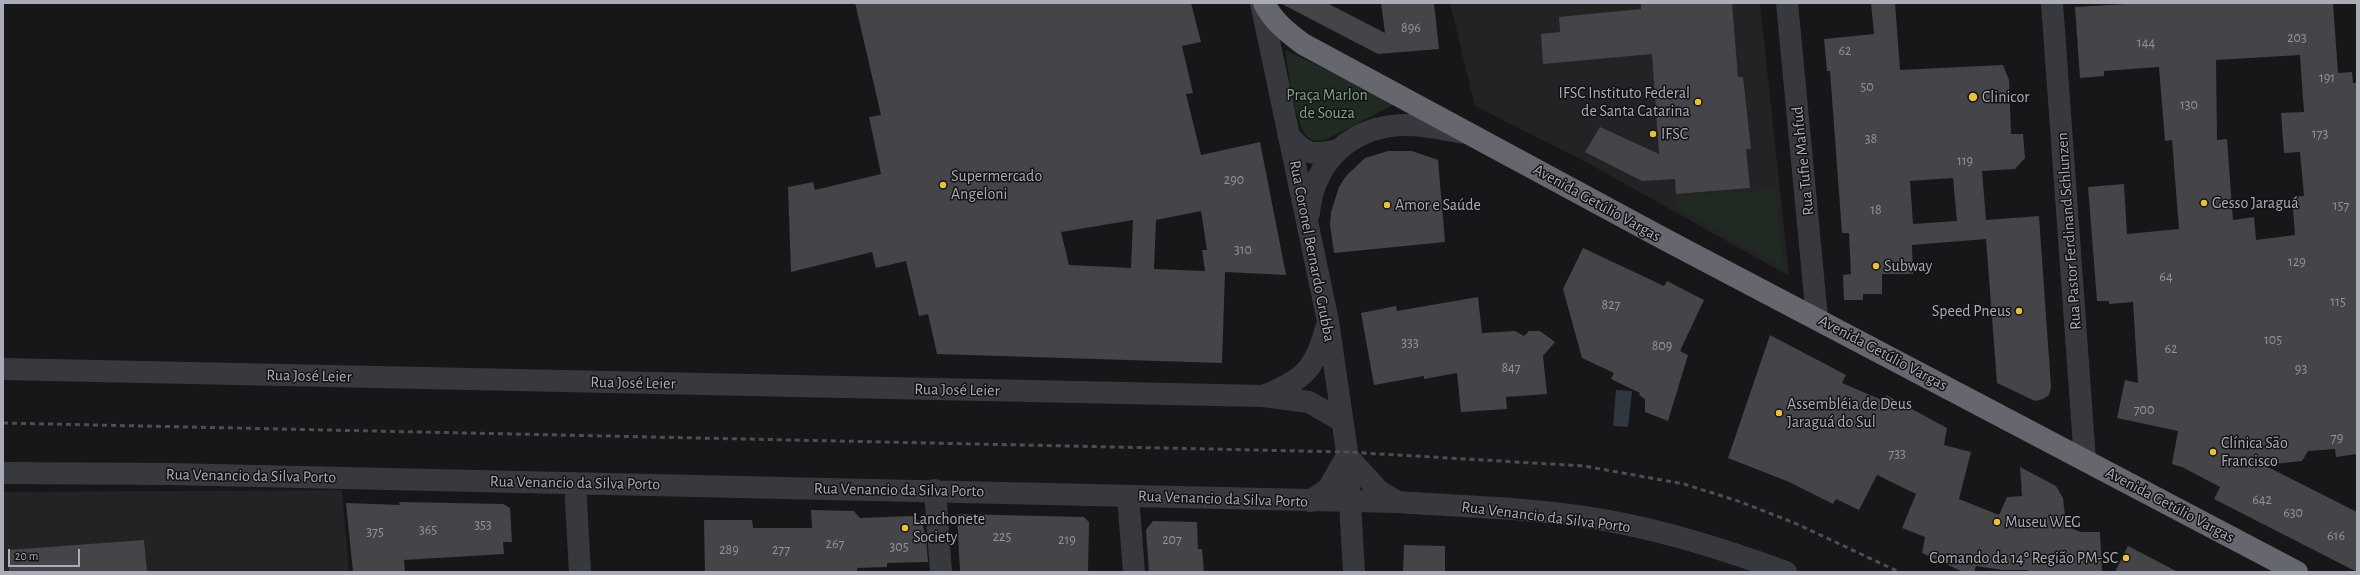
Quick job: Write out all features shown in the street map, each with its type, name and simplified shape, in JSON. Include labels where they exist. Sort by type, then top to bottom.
[{"type":"highway","name":"Avenida Getúlio Vargas","points":[[1264,3],[1270,14],[1284,30],[1303,44],[1666,240],[1817,318],[2297,572]]},
{"type":"street","name":"Rua Coronel Bernardo Grubba","points":[[1261,3],[1328,320],[1347,456],[1354,572]]},
{"type":"street","name":"Rua Tufie Mahfud","points":[[1787,3],[1817,318]]},
{"type":"street","name":"Rua Pastor Ferdinand Schlunzen","points":[[2052,3],[2085,460]]},
{"type":"street","name":"Avenida Getúlio Vargas","points":[[1308,222],[1314,186],[1328,161],[1338,150],[1374,129],[1409,125],[1470,134]]},
{"type":"street","points":[[1288,134],[1295,143],[1311,154],[1322,154],[1338,150]]},
{"type":"street","name":"Rua José Leier","points":[[1263,396],[1281,389],[1306,372],[1320,353],[1328,320]]},
{"type":"street","name":"Rua José Leier","points":[[3,369],[1263,396],[1309,402],[1342,421]]},
{"type":"street","points":[[1310,501],[1328,489],[1347,456],[1379,491],[1398,502]]},
{"type":"street","name":"Rua Venancio da Silva Porto","points":[[3,472],[935,490],[1310,501],[1398,502],[1517,510],[1608,521],[1683,537],[1786,572]]},
{"type":"street","points":[[575,483],[580,572]]},
{"type":"street","points":[[935,490],[941,572]]},
{"type":"street","points":[[1128,496],[1134,572]]},
{"type":"shaded area","name":"IFSC","points":[[1450,3],[1760,3],[1789,276],[1588,163],[1475,106]]},
{"type":"shaded area","points":[[1616,390],[1632,391],[1628,427],[1613,426]]},
{"type":"shaded area","points":[[342,490],[349,572],[3,572],[3,492]]},
{"type":"green space","name":"Praça Marlon de Souza","points":[[1285,50],[1397,103],[1327,139],[1318,141],[1313,140],[1304,132],[1296,111]]},
{"type":"green space","points":[[1775,190],[1784,269],[1675,206],[1675,196]]},
{"type":"building","name":"Supermercado Angeloni","points":[[855,3],[1191,3],[1201,42],[1182,46],[1193,93],[1186,94],[1201,155],[1260,142],[1286,275],[1225,272],[1222,363],[937,354],[928,314],[919,316],[906,261],[876,268],[872,252],[791,272],[788,187],[813,182],[815,190],[881,174],[869,117],[881,115]],"holes":[[[1201,211],[1207,250],[1202,250],[1205,271],[1154,269],[1156,220]],[[1133,220],[1131,268],[1069,265],[1061,232]]]},
{"type":"building","points":[[1280,3],[1327,3],[1385,33],[1381,3],[1434,3],[1439,49],[1378,54]]},
{"type":"building","name":"IFSC Instituto Federal de Santa Catarina","points":[[1641,3],[1732,3],[1738,77],[1743,77],[1751,149],[1746,149],[1750,188],[1676,194],[1675,179],[1642,181],[1585,152],[1600,127],[1659,154],[1652,54],[1543,64],[1541,34],[1560,32],[1559,17],[1641,9]]},
{"type":"building","points":[[1871,3],[1895,3],[1900,70],[2003,65],[2009,80],[2011,134],[2023,134],[2025,158],[2015,169],[1982,171],[1986,220],[2039,216],[2051,387],[2049,395],[2043,399],[2035,401],[1997,383],[1986,239],[1912,245],[1913,274],[1882,274],[1882,294],[1863,294],[1863,300],[1844,300],[1843,275],[1851,274],[1849,233],[1842,233],[1830,71],[1827,71],[1824,39],[1874,34]],"holes":[[[1953,178],[1957,221],[1913,224],[1910,181]]]},
{"type":"building","points":[[2142,3],[2333,3],[2338,73],[2352,72],[2353,83],[2357,83],[2357,454],[2336,457],[2335,449],[2308,451],[2302,461],[2264,465],[2357,512],[2357,572],[2214,499],[2220,487],[2182,467],[2172,464],[2178,431],[2117,418],[2125,380],[2138,383],[2133,302],[2109,304],[2109,301],[2097,301],[2088,187],[2124,184],[2127,234],[2179,229],[2172,140],[2165,141],[2159,67],[2104,71],[2104,76],[2080,78],[2075,7]],"holes":[[[2300,55],[2304,112],[2281,113],[2284,153],[2300,152],[2304,196],[2292,197],[2295,235],[2256,240],[2254,217],[2233,220],[2227,139],[2217,140],[2216,60]]]},
{"type":"building","name":"Amor e Saúde","points":[[1388,151],[1412,151],[1438,160],[1445,242],[1334,253],[1330,225],[1331,212],[1339,187],[1346,176],[1365,158]]},
{"type":"building","points":[[1583,248],[1664,286],[1667,281],[1704,300],[1680,351],[1688,355],[1668,421],[1645,412],[1645,399],[1639,395],[1640,393],[1611,379],[1614,373],[1582,358],[1563,289]]},
{"type":"building","points":[[1478,297],[1482,333],[1515,331],[1524,336],[1529,331],[1540,331],[1555,342],[1543,356],[1547,394],[1506,397],[1507,409],[1461,412],[1457,373],[1424,379],[1424,376],[1374,385],[1361,313],[1396,306],[1397,311]]},
{"type":"building","points":[[1770,335],[1846,375],[1842,383],[1884,401],[1886,395],[1947,428],[1944,445],[1971,452],[1959,499],[1999,515],[2007,497],[2022,496],[2020,467],[2056,486],[2063,498],[2066,526],[2081,532],[2100,532],[2102,572],[2028,572],[2028,570],[2002,570],[1976,566],[1974,572],[1963,572],[1922,553],[1925,537],[1902,528],[1916,494],[1877,475],[1859,510],[1836,499],[1833,504],[1789,482],[1728,458]]},
{"type":"building","points":[[399,502],[503,504],[510,508],[512,542],[503,542],[504,554],[404,560],[405,572],[353,572],[346,503],[400,505]]},
{"type":"building","points":[[811,510],[854,511],[860,518],[912,516],[922,523],[926,537],[928,562],[887,563],[887,567],[857,568],[857,572],[705,572],[704,520],[752,520],[753,528],[812,528]]},
{"type":"building","points":[[957,514],[1084,517],[1089,522],[1088,572],[960,572]]},
{"type":"building","points":[[1153,521],[1197,522],[1198,549],[1202,549],[1204,572],[1149,572],[1146,530]]},
{"type":"building","points":[[144,540],[147,572],[9,572],[8,550]]},
{"type":"building","points":[[1404,545],[1445,546],[1445,572],[1403,572]]},
{"type":"building","name":"Comando da 14º Região PM-SC","points":[[2128,546],[2178,572],[2115,572]]},
{"type":"railway","points":[[3,423],[1347,452],[1584,466],[1684,484],[1741,502],[1797,524],[1899,572]]},
{"type":"place","name":"Clinicor","points":[[1973,97]]},
{"type":"place","name":"IFSC Instituto Federal de Santa Catarina","points":[[1698,102]]},
{"type":"place","name":"IFSC","points":[[1653,134]]},
{"type":"place","name":"Supermercado Angeloni","points":[[943,185]]},
{"type":"place","name":"Gesso Jaraguá","points":[[2204,203]]},
{"type":"place","name":"Amor e Saúde","points":[[1387,205]]},
{"type":"place","name":"Subway","points":[[1876,266]]},
{"type":"place","name":"Speed Pneus","points":[[2019,311]]},
{"type":"place","name":"Assembléia de Deus Jaraguá do Sul","points":[[1779,413]]},
{"type":"place","name":"Clínica São Francisco","points":[[2213,452]]},
{"type":"place","name":"Museu WEG","points":[[1997,522]]},
{"type":"place","name":"Lanchonete Society","points":[[905,528]]},
{"type":"place","name":"Comando da 14º Região PM-SC","points":[[2126,558]]}]
